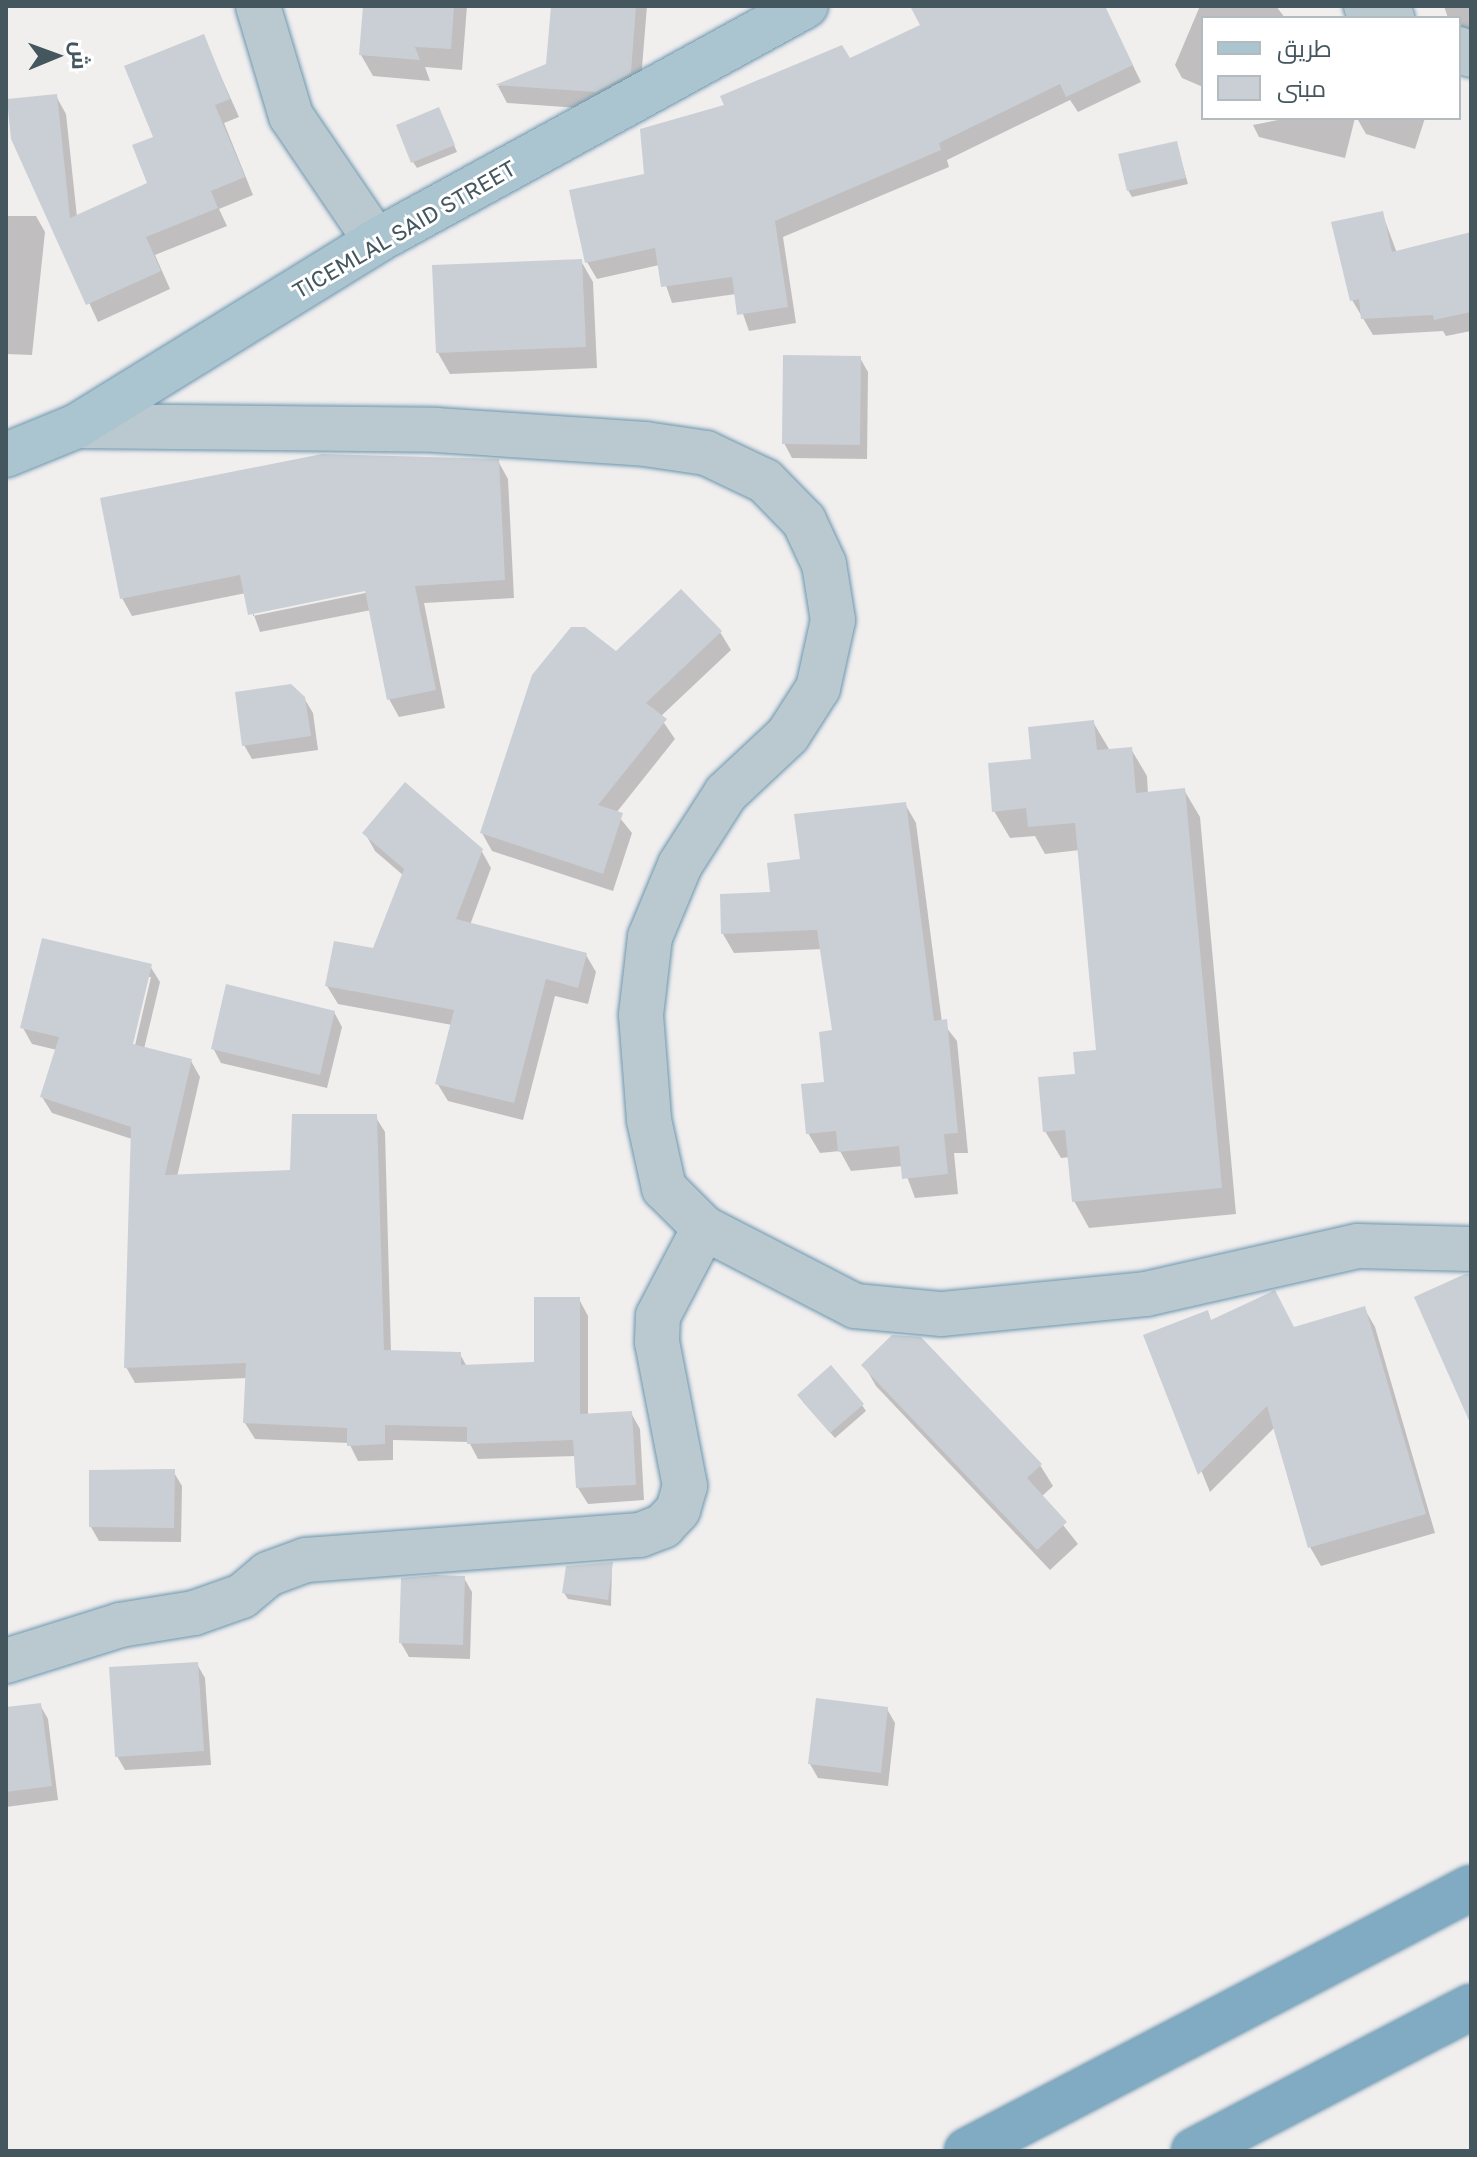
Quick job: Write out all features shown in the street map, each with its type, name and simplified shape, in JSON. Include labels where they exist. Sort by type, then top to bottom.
[{"type":"highway","points":[[967,2151],[1471,1888]]},
{"type":"highway","points":[[1194,2151],[1471,2007]]},
{"type":"main road","name":"TICEMLAL SAID STREET","points":[[6,455],[77,426],[376,241],[806,6]]},
{"type":"street","points":[[258,6],[291,116],[376,241]]},
{"type":"street","points":[[1366,6],[1388,16]]},
{"type":"street","points":[[77,426],[436,430],[645,444],[706,453],[765,481],[804,521],[824,564],[833,620],[818,688],[788,735],[726,793],[680,865],[650,937],[641,1015],[649,1120],[664,1188],[704,1228],[855,1306],[942,1314],[1146,1294],[1358,1246],[1471,1249]]},
{"type":"street","points":[[6,1661],[120,1625],[194,1613],[242,1596],[268,1574],[306,1560],[640,1535],[663,1526],[678,1510],[685,1486],[657,1342],[658,1316],[704,1228]]},
{"type":"building","points":[[363,6],[454,6],[451,49],[415,47],[420,60],[359,55]]},
{"type":"building","points":[[551,6],[636,6],[631,73],[596,92],[495,85],[546,64]]},
{"type":"building","points":[[910,6],[1105,6],[1133,65],[1066,97],[1060,84],[939,143],[941,150],[775,221],[788,307],[737,315],[732,277],[661,287],[655,248],[585,263],[569,190],[644,174],[640,129],[724,105],[720,96],[842,45],[850,58],[920,25]]},
{"type":"building","points":[[204,34],[230,99],[215,105],[245,177],[211,191],[218,208],[146,237],[161,271],[86,305],[11,139],[7,99],[57,94],[70,218],[147,183],[132,145],[153,137],[124,66]]},
{"type":"building","points":[[439,107],[455,145],[411,163],[396,125]]},
{"type":"building","points":[[1177,141],[1186,178],[1127,191],[1118,154]]},
{"type":"building","points":[[1383,211],[1392,252],[1471,232],[1471,312],[1434,320],[1433,315],[1361,319],[1359,299],[1350,301],[1331,222]]},
{"type":"building","points":[[582,259],[586,347],[436,353],[432,265]]},
{"type":"building","points":[[783,355],[861,356],[860,445],[782,444]]},
{"type":"building","points":[[322,454],[499,459],[505,580],[415,586],[436,690],[387,700],[365,591],[248,615],[240,575],[120,599],[100,498]]},
{"type":"building","points":[[681,589],[722,631],[646,703],[667,719],[598,805],[623,813],[603,874],[480,833],[532,675],[571,627],[585,627],[616,651]]},
{"type":"building","points":[[291,684],[305,697],[311,736],[242,746],[235,692]]},
{"type":"building","points":[[1094,720],[1097,750],[1132,747],[1136,793],[1185,788],[1222,1188],[1072,1202],[1065,1130],[1043,1132],[1038,1077],[1075,1074],[1073,1052],[1096,1050],[1075,823],[1028,827],[1026,808],[992,812],[988,763],[1031,759],[1028,727]]},
{"type":"building","points":[[405,782],[483,849],[456,919],[587,953],[578,988],[546,979],[514,1103],[435,1084],[454,1010],[325,986],[334,941],[373,948],[404,869],[362,833]]},
{"type":"building","points":[[906,802],[934,1021],[947,1019],[958,1133],[944,1134],[948,1174],[902,1179],[899,1146],[838,1152],[836,1131],[806,1134],[801,1084],[824,1082],[819,1032],[832,1030],[817,930],[721,934],[720,894],[770,892],[767,863],[800,859],[794,814]]},
{"type":"building","points":[[42,938],[152,964],[133,1044],[192,1059],[165,1175],[290,1170],[292,1114],[377,1114],[384,1350],[461,1352],[461,1365],[534,1362],[534,1297],[580,1297],[580,1414],[632,1411],[636,1485],[576,1488],[573,1440],[467,1444],[467,1427],[385,1425],[385,1444],[347,1446],[347,1428],[243,1423],[246,1363],[124,1368],[131,1127],[40,1097],[59,1037],[20,1028]]},
{"type":"building","points":[[226,984],[335,1011],[320,1075],[211,1049]]},
{"type":"building","points":[[1471,1274],[1471,1425],[1414,1297]]},
{"type":"building","points":[[1275,1290],[1294,1327],[1365,1306],[1426,1514],[1308,1548],[1267,1406],[1198,1475],[1143,1335],[1208,1310],[1211,1320]]},
{"type":"building","points":[[892,1335],[921,1337],[1042,1464],[1027,1478],[1067,1522],[1037,1550],[861,1365]]},
{"type":"building","points":[[831,1365],[864,1404],[830,1433],[797,1395]]},
{"type":"building","points":[[175,1469],[174,1528],[89,1527],[89,1470]]},
{"type":"building","points":[[613,1562],[608,1600],[562,1593],[566,1566]]},
{"type":"building","points":[[465,1576],[463,1645],[399,1643],[401,1578]]},
{"type":"building","points":[[198,1662],[204,1751],[115,1757],[109,1667]]},
{"type":"building","points":[[816,1698],[888,1707],[881,1773],[808,1764]]},
{"type":"building","points":[[41,1703],[52,1786],[6,1792],[6,1707]]}]
